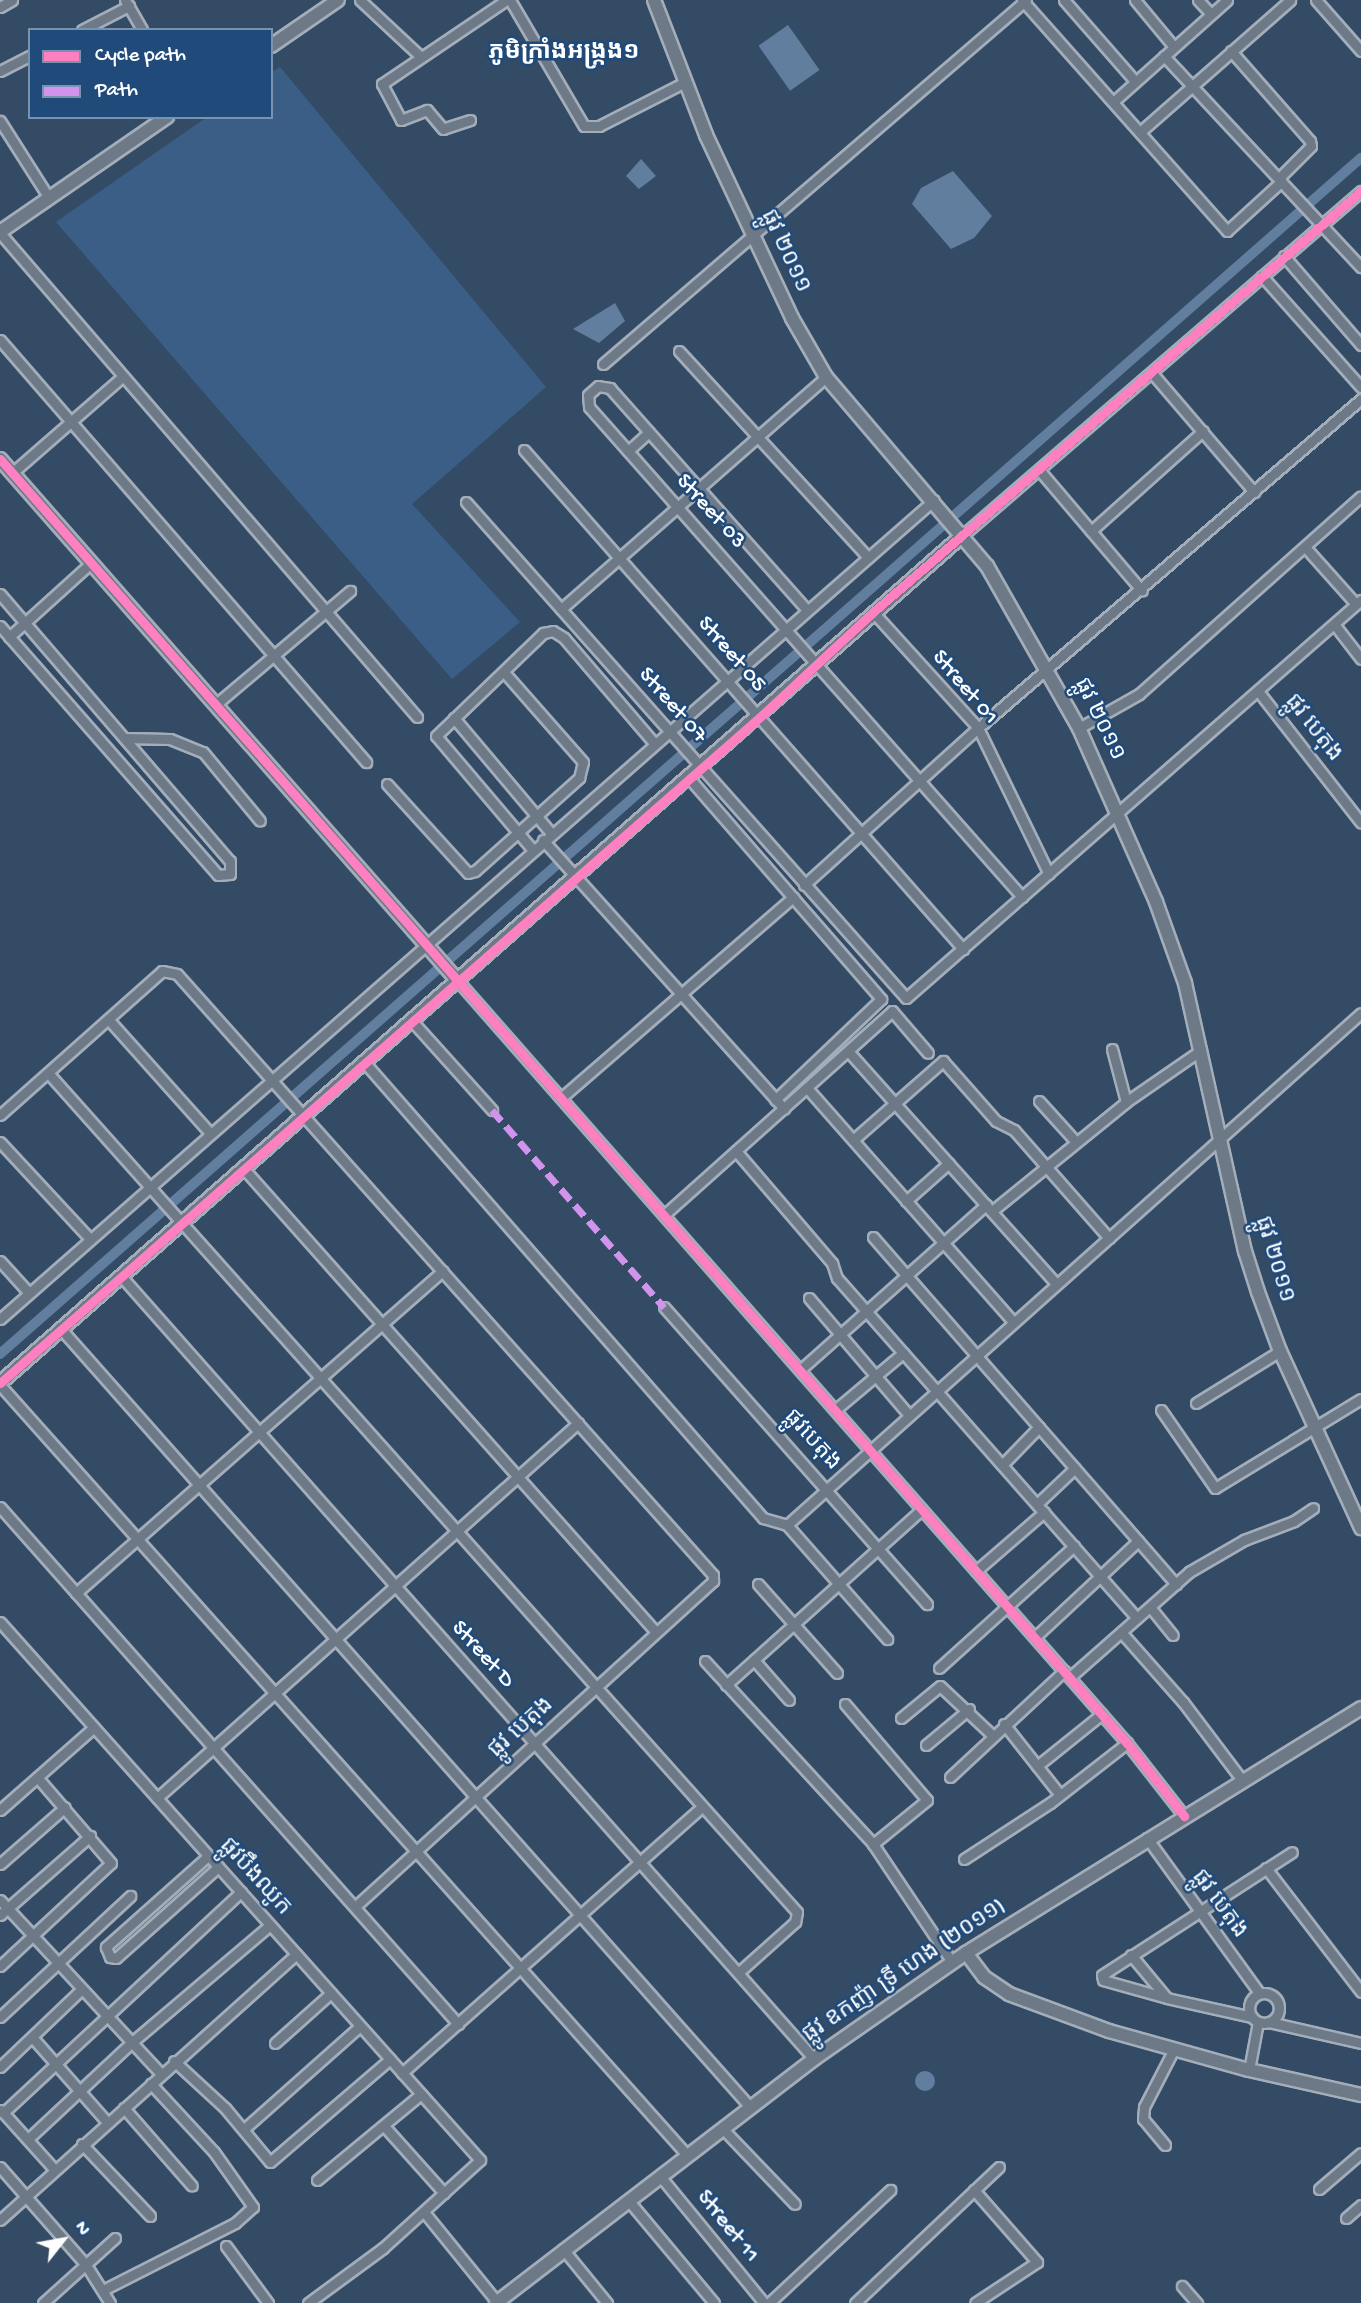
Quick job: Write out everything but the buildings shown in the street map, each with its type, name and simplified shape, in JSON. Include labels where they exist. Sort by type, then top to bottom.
[{"type":"main road","points":[[273,45],[338,0]]},
{"type":"main road","name":"ផ្លូវ ២០១១","points":[[654,0],[683,83],[792,318],[827,377],[962,531],[1049,669],[1119,814],[1185,983],[1245,1251],[1280,1351],[1361,1528]]},
{"type":"main road","points":[[0,232],[164,119]]},
{"type":"main road","points":[[0,459],[454,977]]},
{"type":"main road","points":[[0,1384],[179,1221],[244,1169],[302,1113],[412,1021],[454,977],[574,872],[689,778],[698,765],[962,531]]},
{"type":"main road","name":"ផ្លូវ ឧកញ៉ា ទ្រី ហេង (២០១១)","points":[[497,2303],[563,2249],[814,2059],[952,1962],[1147,1838],[1361,1708]]},
{"type":"main road","points":[[967,1952],[984,1976],[1009,1994],[1174,2049],[1249,2070],[1361,2095]]},
{"type":"street","points":[[0,7],[12,0]]},
{"type":"street","points":[[360,0],[420,56]]},
{"type":"street","points":[[470,120],[443,129],[426,110],[405,120],[397,117],[382,84],[420,56],[508,0],[584,126],[599,126],[683,83]]},
{"type":"street","points":[[1064,0],[1135,81]]},
{"type":"street","points":[[1135,0],[1174,47]]},
{"type":"street","points":[[1198,0],[1211,14]]},
{"type":"street","points":[[1113,102],[1227,0]]},
{"type":"street","points":[[1140,132],[1290,0]]},
{"type":"street","points":[[1316,0],[1361,51]]},
{"type":"street","points":[[603,365],[1024,1],[1227,230],[1280,180],[1311,146],[1310,141],[1231,51]]},
{"type":"street","points":[[85,28],[127,3],[141,28]]},
{"type":"street","points":[[1164,56],[1361,267]]},
{"type":"street","points":[[0,71],[28,57]]},
{"type":"street","points":[[0,121],[49,198]]},
{"type":"street","points":[[962,531],[1040,471],[1361,191]]},
{"type":"street","points":[[0,232],[417,717]]},
{"type":"street","points":[[1284,256],[1361,345]]},
{"type":"street","points":[[1262,276],[1361,387]]},
{"type":"street","points":[[0,340],[366,762]]},
{"type":"street","points":[[679,351],[868,557]]},
{"type":"street","points":[[1152,373],[1254,492]]},
{"type":"street","points":[[12,473],[123,376]]},
{"type":"street","points":[[561,609],[827,377]]},
{"type":"street","name":"Street 03","points":[[807,610],[610,388],[605,384],[593,391],[586,401],[589,407],[817,661],[1022,897]]},
{"type":"street","points":[[804,885],[978,728],[1142,591],[1361,400]]},
{"type":"street","points":[[628,451],[649,432]]},
{"type":"street","points":[[1091,531],[1203,432]]},
{"type":"street","name":"Street 05","points":[[524,450],[963,949]]},
{"type":"street","points":[[1040,471],[1142,591]]},
{"type":"street","points":[[1079,728],[1139,694],[1361,496]]},
{"type":"street","name":"Street 07","points":[[466,502],[905,998],[963,949]]},
{"type":"street","points":[[0,1319],[90,1238],[150,1189],[209,1132],[273,1081],[427,946],[532,849],[546,844],[551,833],[654,743],[672,734],[807,610],[936,502]]},
{"type":"street","points":[[963,949],[1358,602],[1305,547]]},
{"type":"street","points":[[9,637],[91,563]]},
{"type":"street","points":[[215,705],[350,591]]},
{"type":"street","points":[[0,594],[230,861],[230,874],[219,875],[0,626]]},
{"type":"street","name":"Street 01","points":[[873,612],[978,728],[1049,874]]},
{"type":"street","points":[[1334,624],[1361,659]]},
{"type":"street","points":[[532,849],[437,739],[437,733],[543,633],[553,631],[564,638],[654,743]]},
{"type":"street","points":[[387,784],[468,873],[579,778],[583,762],[504,672]]},
{"type":"street","name":"ផ្លូវ បេតុង","points":[[1258,691],[1361,823]]},
{"type":"street","points":[[454,718],[551,833]]},
{"type":"street","points":[[124,738],[170,739],[203,752],[260,821]]},
{"type":"street","points":[[689,778],[881,999],[775,1100]]},
{"type":"street","points":[[546,844],[574,872],[784,1109]]},
{"type":"street","points":[[561,1098],[793,897]]},
{"type":"street","points":[[0,1115],[162,971],[169,970],[177,974],[578,1423],[157,1798]]},
{"type":"street","points":[[454,977],[1128,1743],[1184,1816]]},
{"type":"street","points":[[664,1215],[892,1012],[928,1052]]},
{"type":"street","points":[[787,1525],[1361,1013]]},
{"type":"street","points":[[109,1020],[209,1132]]},
{"type":"street","points":[[412,1021],[492,1110]]},
{"type":"street","points":[[1353,1021],[1361,1030]]},
{"type":"street","points":[[1112,1049],[1126,1102]]},
{"type":"street","points":[[848,1051],[1056,1284]]},
{"type":"street","points":[[800,1370],[943,1242],[1046,1166],[1126,1102],[1201,1051]]},
{"type":"street","points":[[853,1140],[943,1061],[996,1121],[1014,1130],[1109,1238]]},
{"type":"street","points":[[365,1063],[763,1518],[787,1525],[887,1639]]},
{"type":"street","points":[[49,1074],[799,1917],[738,1973]]},
{"type":"street","points":[[807,1088],[1013,1322]]},
{"type":"street","points":[[1039,1101],[1076,1142]]},
{"type":"street","points":[[0,1142],[90,1238]]},
{"type":"street","points":[[736,1151],[832,1263],[837,1278],[1137,1618]]},
{"type":"street","points":[[906,1201],[948,1163]]},
{"type":"street","points":[[244,1169],[656,1632]]},
{"type":"street","points":[[873,1237],[1176,1584]]},
{"type":"street","points":[[0,1261],[29,1293]]},
{"type":"street","points":[[76,1593],[443,1271]]},
{"type":"street","name":"Street D","points":[[121,1276],[814,2059]]},
{"type":"street","points":[[810,1298],[909,1415]]},
{"type":"street","name":"ផ្លូវបេតុង","points":[[664,1307],[828,1488],[927,1604]]},
{"type":"street","points":[[61,1329],[750,2107]]},
{"type":"street","points":[[1196,1403],[1280,1351]]},
{"type":"street","points":[[835,1410],[904,1353]]},
{"type":"street","points":[[0,1384],[519,1970],[687,2155]]},
{"type":"street","points":[[1161,1410],[1215,1488],[1361,1399]]},
{"type":"street","name":"ផ្លូវ បេតុង","points":[[355,1907],[714,1578],[578,1423]]},
{"type":"street","points":[[1002,1465],[1039,1427]]},
{"type":"street","points":[[976,1571],[1040,1508],[1075,1468]]},
{"type":"street","points":[[0,1507],[458,2024]]},
{"type":"street","points":[[950,1777],[1003,1724],[1121,1632],[1176,1584],[1244,1540],[1293,1521],[1313,1508]]},
{"type":"street","points":[[726,1685],[922,1509]]},
{"type":"street","points":[[1035,1637],[1138,1541]]},
{"type":"street","points":[[939,1668],[1074,1546]]},
{"type":"street","points":[[758,1584],[837,1674]]},
{"type":"street","points":[[1150,1607],[1173,1634]]},
{"type":"street","name":"ផ្លូវបឹងឈូក","points":[[0,1622],[480,2160],[444,2193]]},
{"type":"street","points":[[1121,1632],[1183,1702],[1242,1780]]},
{"type":"street","points":[[754,1660],[789,1700]]},
{"type":"street","points":[[705,1661],[873,1844],[918,1905],[952,1962]]},
{"type":"street","points":[[901,1718],[940,1686],[969,1709],[993,1735]]},
{"type":"street","points":[[845,1704],[927,1800],[873,1844]]},
{"type":"street","points":[[926,1745],[969,1709]]},
{"type":"street","points":[[1037,1766],[1102,1714]]},
{"type":"street","points":[[1003,1724],[1060,1795]]},
{"type":"street","points":[[0,1810],[94,1727]]},
{"type":"street","points":[[964,1859],[1060,1795],[1128,1743]]},
{"type":"street","points":[[0,1966],[111,1863],[37,1777]]},
{"type":"street","points":[[0,1864],[65,1807]]},
{"type":"street","points":[[402,2073],[702,1807]]},
{"type":"street","points":[[0,1916],[90,1836]]},
{"type":"street","name":"ផ្លូវ បេតុង","points":[[1147,1838],[1198,1913],[1259,1993]]},
{"type":"street","points":[[1292,1852],[1131,1955],[1102,1979],[1255,2020],[1359,2041]]},
{"type":"street","points":[[208,1856],[106,1947],[110,1957],[116,1958],[218,1867]]},
{"type":"street","points":[[1266,1868],[1361,1992]]},
{"type":"street","points":[[54,2168],[2,2111],[241,1892]]},
{"type":"street","points":[[0,2017],[130,1896]]},
{"type":"street","points":[[0,1900],[160,2074]]},
{"type":"street","points":[[28,2139],[131,2043],[270,1925]]},
{"type":"street","points":[[0,2220],[54,2168],[296,1954]]},
{"type":"street","points":[[1131,1955],[1167,1998]]},
{"type":"street","points":[[0,2067],[82,1989]]},
{"type":"street","points":[[275,2043],[331,1993]]},
{"type":"street","points":[[1249,2070],[1255,2020],[1249,2004],[1259,1993],[1277,2001],[1279,2011],[1269,2022]]},
{"type":"street","points":[[244,2129],[360,2026]]},
{"type":"street","points":[[32,2037],[107,2122]]},
{"type":"street","points":[[1165,2145],[1143,2119],[1144,2107],[1174,2049]]},
{"type":"street","points":[[174,2061],[244,2129],[266,2160],[276,2160],[390,2059]]},
{"type":"street","points":[[0,2167],[86,2264],[105,2298],[217,2228],[234,2223],[253,2207],[208,2144],[151,2084]]},
{"type":"street","points":[[317,2180],[421,2094]]},
{"type":"street","points":[[124,2108],[192,2186]]},
{"type":"street","points":[[309,2303],[444,2193],[384,2126]]},
{"type":"street","points":[[722,2128],[795,2204]]},
{"type":"street","points":[[82,2144],[150,2216]]},
{"type":"street","points":[[1319,2189],[1361,2153]]},
{"type":"street","points":[[855,2303],[999,2167]]},
{"type":"street","name":"Street 11","points":[[660,2176],[766,2303]]},
{"type":"street","points":[[766,2303],[890,2190]]},
{"type":"street","points":[[974,2190],[1037,2262],[975,2303]]},
{"type":"street","points":[[628,2200],[714,2303]]},
{"type":"street","points":[[1346,2218],[1361,2205]]},
{"type":"street","points":[[424,2212],[497,2303]]},
{"type":"street","points":[[43,2303],[115,2238]]},
{"type":"street","points":[[226,2246],[268,2303]]},
{"type":"street","points":[[563,2249],[607,2303]]},
{"type":"street","points":[[1182,2286],[1197,2303]]},
{"type":"shaded area","points":[[788,25],[820,70],[790,91],[759,46]]},
{"type":"shaded area","points":[[280,67],[546,387],[412,504],[520,622],[452,679],[56,222],[204,119],[273,119],[273,72]]},
{"type":"shaded area","points":[[641,159],[656,176],[639,189],[626,176]]},
{"type":"shaded area","points":[[953,171],[992,216],[974,238],[951,249],[912,204],[921,188]]},
{"type":"shaded area","points":[[615,303],[625,321],[599,343],[573,329]]},
{"type":"shaded area","points":[[925,2071],[932,2074],[935,2081],[932,2088],[925,2091],[918,2088],[915,2081],[918,2074]]},
{"type":"waterway","points":[[0,1354],[1361,158]]},
{"type":"marked path","points":[[492,1110],[664,1307]]},
{"type":"cycle path","points":[[0,1383],[760,717],[873,612],[1361,191]]},
{"type":"cycle path","points":[[0,459],[1127,1743],[1184,1816]]},
{"type":"district","name":"ភូមិក្រាំងអង្រ្កង១","points":[[564,54]]}]
